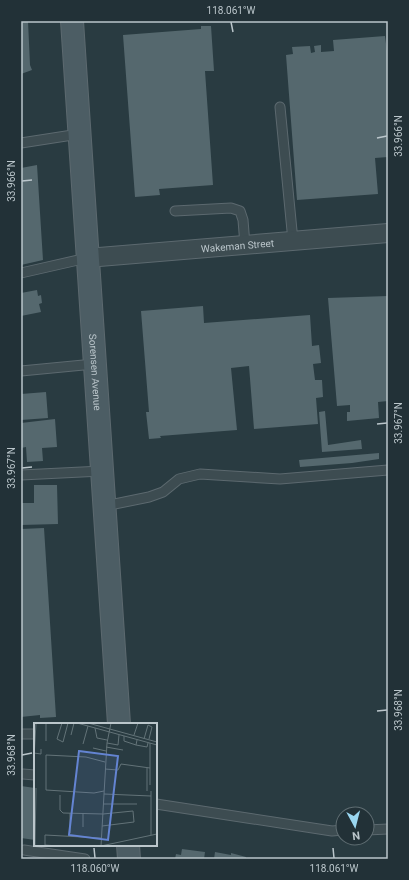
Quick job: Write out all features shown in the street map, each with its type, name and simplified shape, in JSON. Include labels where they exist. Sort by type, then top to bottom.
[{"type":"street","name":"Sorensen Avenue","points":[[72,21],[119,723]]},
{"type":"street","name":"Wakeman Street","points":[[87,258],[388,233]]},
{"type":"street","points":[[128,846],[128,859]]},
{"type":"lane","points":[[280,107],[293,241]]},
{"type":"lane","points":[[21,143],[79,134]]},
{"type":"lane","points":[[175,211],[232,208],[240,211],[243,220],[245,245]]},
{"type":"lane","points":[[21,273],[87,258]]},
{"type":"lane","points":[[21,371],[94,364]]},
{"type":"lane","points":[[104,506],[149,497],[163,492],[178,479],[200,474],[280,479],[388,470]]},
{"type":"lane","points":[[21,475],[102,471]]},
{"type":"lane","points":[[21,734],[34,734]]},
{"type":"lane","points":[[23,774],[34,775]]},
{"type":"lane","points":[[157,804],[335,831]]},
{"type":"lane","points":[[375,830],[388,829]]},
{"type":"lane","points":[[24,850],[85,859]]},
{"type":"building","points":[[21,21],[28,21],[30,65],[32,70],[21,74]]},
{"type":"building","points":[[201,26],[211,26],[214,71],[205,71],[213,185],[159,189],[160,195],[135,197],[123,35],[201,29]]},
{"type":"building","points":[[385,36],[388,59],[388,157],[375,158],[378,194],[297,200],[286,55],[293,54],[292,47],[310,46],[311,53],[315,52],[314,46],[321,45],[321,52],[334,51],[333,40]]},
{"type":"building","points":[[37,165],[43,260],[21,265],[21,168]]},
{"type":"building","points":[[37,290],[38,296],[41,295],[42,303],[39,304],[41,312],[21,316],[21,293]]},
{"type":"building","points":[[388,296],[388,401],[378,402],[379,418],[347,421],[347,412],[350,412],[350,405],[337,406],[328,298]]},
{"type":"building","points":[[203,306],[204,323],[310,315],[312,346],[319,345],[321,363],[313,364],[315,380],[322,380],[323,397],[316,398],[318,424],[254,429],[249,366],[231,368],[237,430],[160,436],[161,438],[149,439],[146,412],[149,412],[141,311]]},
{"type":"building","points":[[46,392],[48,418],[21,420],[21,394]]},
{"type":"building","points":[[325,411],[328,445],[361,440],[362,449],[322,452],[319,412]]},
{"type":"building","points":[[55,419],[57,447],[42,448],[43,461],[27,462],[26,447],[21,448],[21,423]]},
{"type":"building","points":[[379,453],[379,459],[352,463],[300,467],[299,460]]},
{"type":"building","points":[[34,485],[57,485],[58,524],[21,525],[21,503],[34,503]]},
{"type":"building","points":[[44,528],[56,717],[40,718],[40,715],[21,717],[21,529]]},
{"type":"building","points":[[21,786],[34,788],[34,840],[21,838]]},
{"type":"building","points":[[182,849],[205,852],[204,859],[175,859],[176,854],[181,855]]},
{"type":"building","points":[[215,852],[231,855],[231,853],[246,857],[246,859],[214,859]]}]
